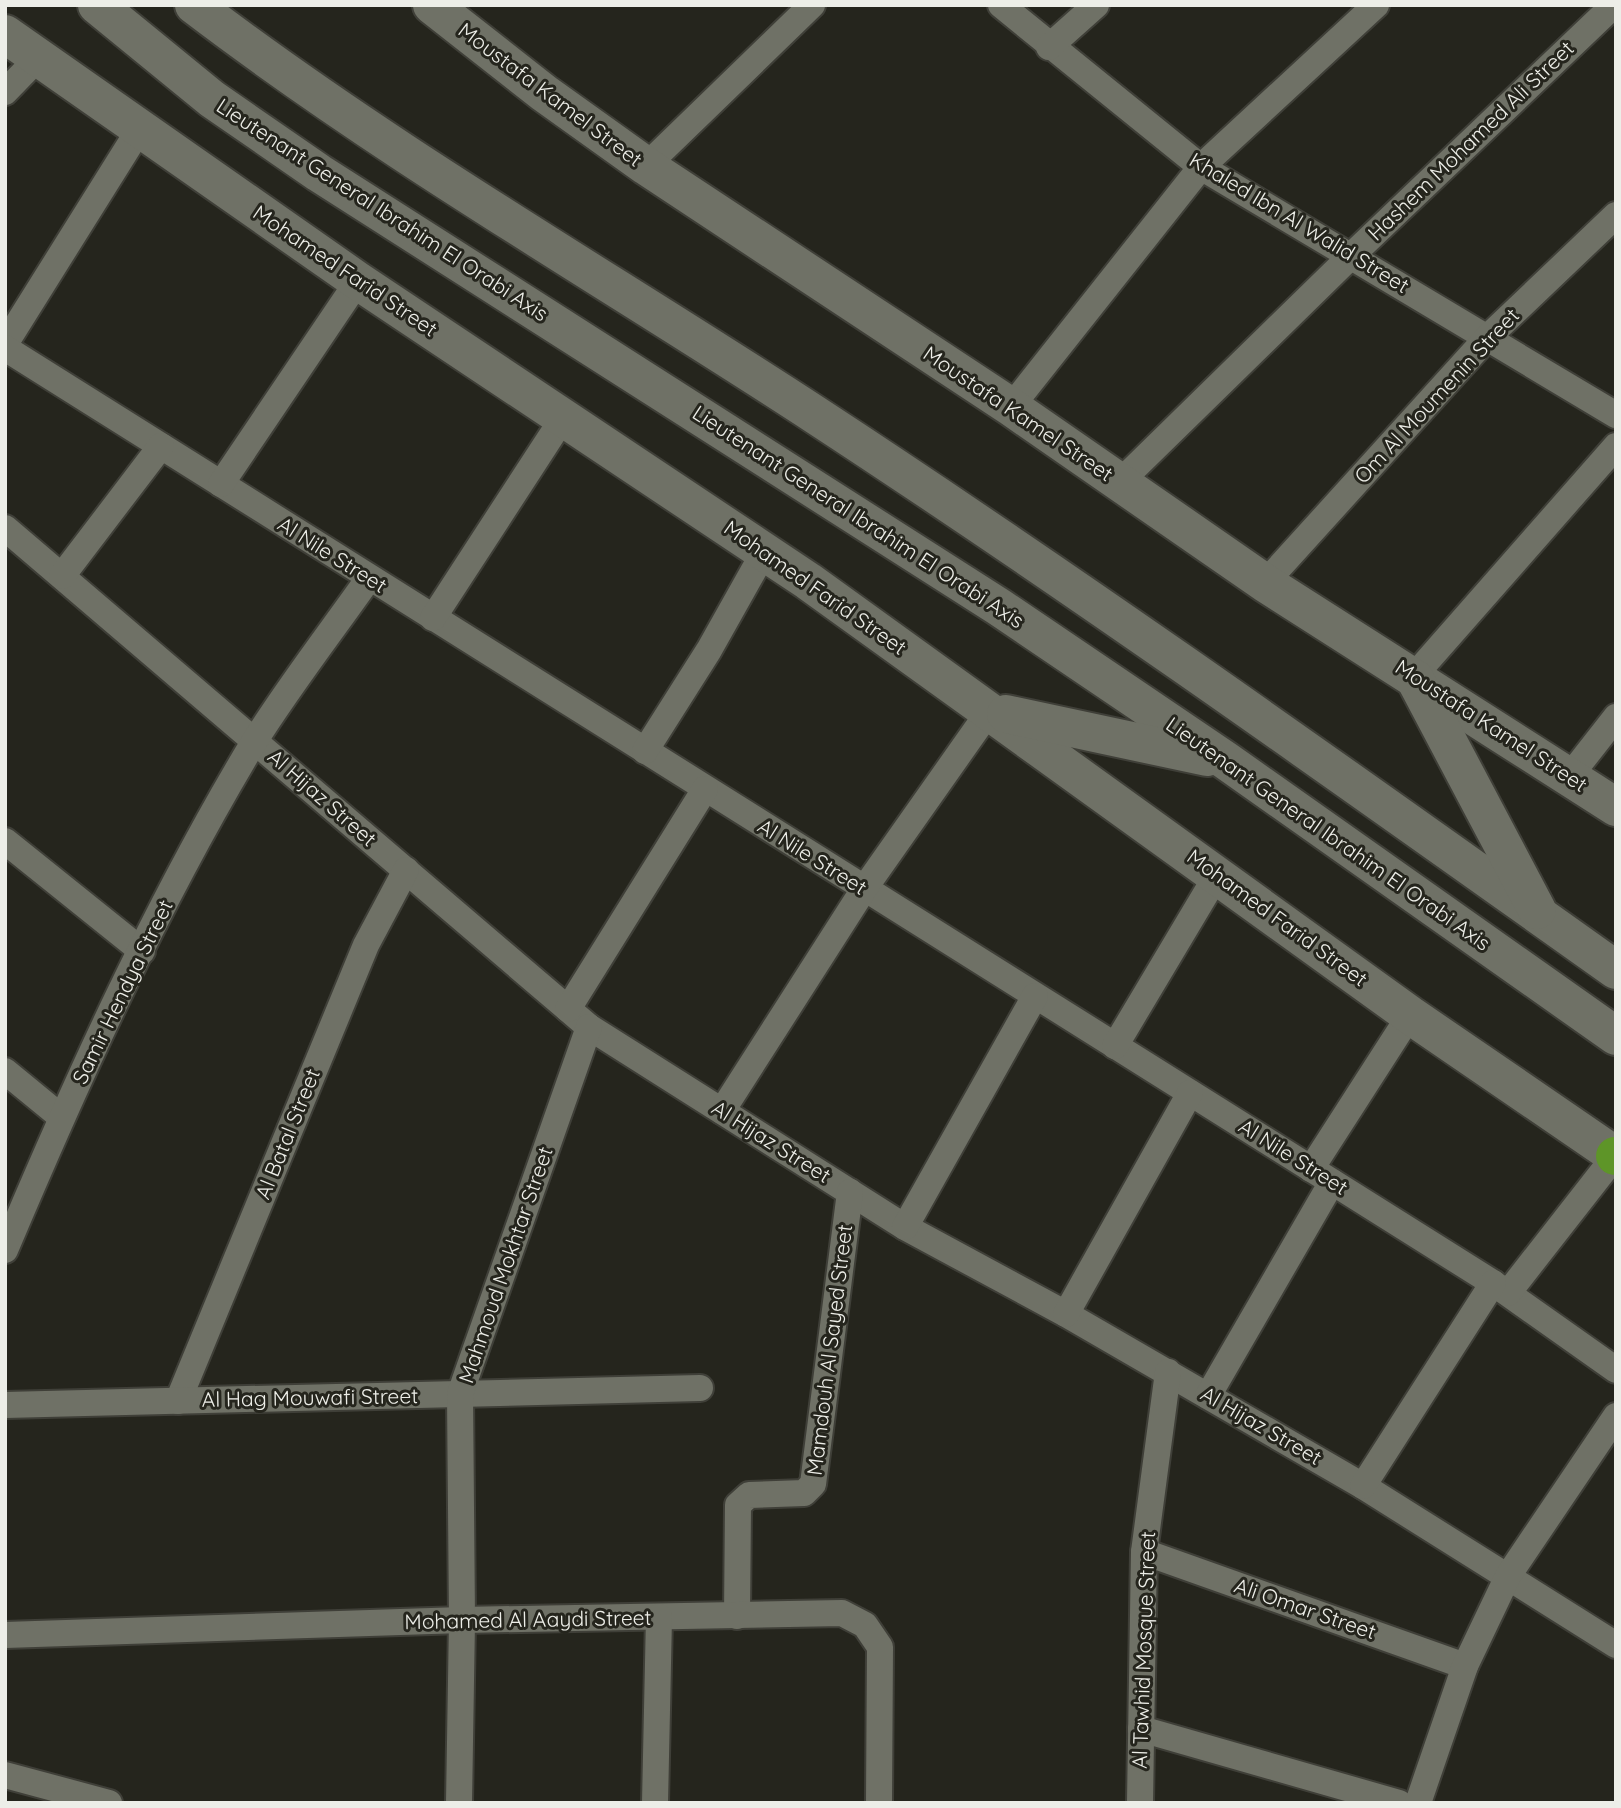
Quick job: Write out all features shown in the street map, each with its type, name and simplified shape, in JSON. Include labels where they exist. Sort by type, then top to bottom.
[{"type":"main road","name":"Lieutenant General Ibrahim El Orabi Axis","points":[[97,5],[212,99],[319,173],[882,531],[1225,760],[1616,1036]]},
{"type":"main road","points":[[194,5],[370,134],[687,332],[1053,572],[1616,970]]},
{"type":"main road","name":"Moustafa Kamel Street","points":[[444,9],[646,166],[1011,407],[1265,583],[1616,807]]},
{"type":"main road","name":"Mohamed Farid Street","points":[[5,34],[139,131],[358,281],[764,552],[990,710],[1410,1015],[1615,1156]]},
{"type":"main road","points":[[1414,676],[1539,915]]},
{"type":"main road","points":[[990,710],[1225,760]]},
{"type":"street","points":[[646,166],[812,5]]},
{"type":"street","name":"Khaled Ibn Al Walid Street","points":[[1001,5],[1049,47],[1201,167],[1616,415]]},
{"type":"street","points":[[1049,47],[1096,5]]},
{"type":"street","points":[[1011,407],[1201,167],[1376,5]]},
{"type":"street","name":"Hashem Mohamed Ali Street","points":[[1119,483],[1352,255],[1614,5]]},
{"type":"street","points":[[5,92],[39,57]]},
{"type":"street","points":[[5,346],[139,131]]},
{"type":"street","name":"Om Al Moumenin Street","points":[[1265,583],[1486,339],[1616,215]]},
{"type":"street","points":[[221,484],[358,281]]},
{"type":"street","name":"Al Nile Street","points":[[5,346],[369,578],[1501,1288],[1616,1370]]},
{"type":"street","points":[[433,618],[563,418]]},
{"type":"street","points":[[62,576],[160,446]]},
{"type":"street","points":[[1414,676],[1616,446]]},
{"type":"street","name":"Al Hijaz Street","points":[[5,528],[589,1027],[905,1227],[1066,1314],[1363,1486],[1616,1645]]},
{"type":"street","points":[[645,751],[709,650],[764,552]]},
{"type":"street","name":"Samir Hendya Street","points":[[5,1250],[61,1117],[142,951],[255,741],[369,578]]},
{"type":"street","points":[[722,1111],[864,889],[990,710]]},
{"type":"street","points":[[1569,777],[1616,717]]},
{"type":"street","points":[[568,1009],[705,789]]},
{"type":"street","points":[[5,841],[142,951]]},
{"type":"street","name":"Al Batal Street","points":[[178,1401],[366,945],[406,870]]},
{"type":"street","points":[[1115,1046],[1217,875]]},
{"type":"street","points":[[905,1227],[1035,996]]},
{"type":"street","points":[[1208,1395],[1322,1175],[1410,1015]]},
{"type":"street","name":"Mahmoud Mokhtar Street","points":[[459,1803],[462,1620],[460,1394],[589,1027]]},
{"type":"street","points":[[5,1071],[61,1117]]},
{"type":"street","points":[[1066,1314],[1190,1093]]},
{"type":"street","points":[[1363,1486],[1501,1288],[1615,1156]]},
{"type":"street","name":"Mamdouh Al Sayed Street","points":[[737,1616],[738,1505],[749,1495],[804,1493],[814,1484],[850,1192]]},
{"type":"street","name":"Al Tawhid Mosque Street","points":[[1140,1803],[1144,1552],[1168,1372]]},
{"type":"street","name":"Al Hag Mouwafi Street","points":[[5,1405],[700,1388]]},
{"type":"street","points":[[1418,1803],[1465,1666],[1508,1576],[1616,1416]]},
{"type":"street","name":"Ali Omar Street","points":[[1144,1552],[1465,1666]]},
{"type":"street","name":"Mohamed Al Aaydi Street","points":[[5,1635],[462,1620],[842,1613],[866,1625],[880,1647],[879,1803]]},
{"type":"street","points":[[655,1803],[659,1617]]},
{"type":"street","points":[[1141,1729],[1399,1803]]},
{"type":"street","points":[[5,1775],[110,1803]]}]
